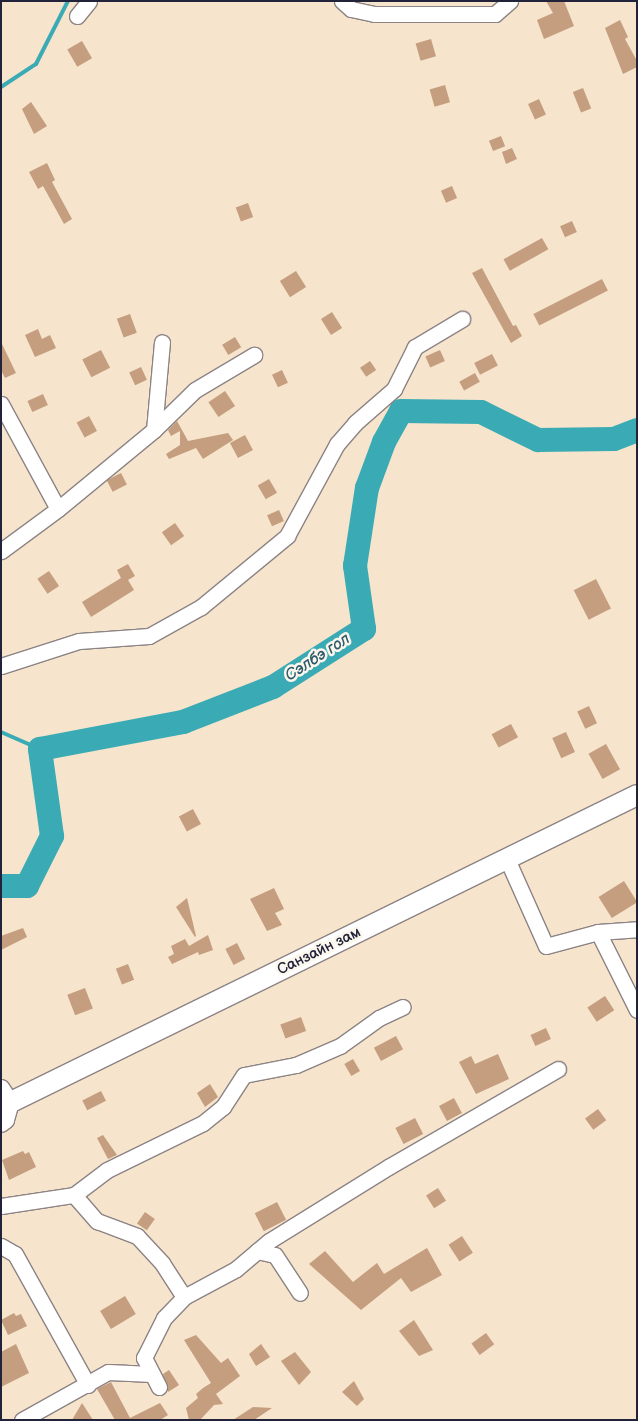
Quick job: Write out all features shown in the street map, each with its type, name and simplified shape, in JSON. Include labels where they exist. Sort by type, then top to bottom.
[{"type":"main road","name":"Санзайн зам","points":[[4,1099],[637,795]]},
{"type":"street","points":[[77,16],[89,1]]},
{"type":"street","points":[[342,1],[351,9],[374,14],[495,14],[510,1]]},
{"type":"street","points":[[1,666],[80,642],[149,636],[202,607],[287,536],[337,444],[355,423],[394,388],[415,347],[462,319]]},
{"type":"street","points":[[154,430],[162,342]]},
{"type":"street","points":[[1,551],[58,509],[154,430],[196,390],[254,354]]},
{"type":"street","points":[[1,404],[58,509]]},
{"type":"street","points":[[507,859],[546,946],[598,932],[637,928]]},
{"type":"street","points":[[598,932],[637,1010]]},
{"type":"street","points":[[1,1206],[74,1195],[107,1170],[203,1123],[223,1107],[244,1075],[296,1065],[340,1046],[379,1018],[404,1007]]},
{"type":"street","points":[[22,1420],[88,1385],[108,1372],[156,1381],[144,1358],[148,1346],[164,1318],[184,1297],[236,1269],[257,1251],[390,1166],[558,1069]]},
{"type":"street","points":[[1,1124],[6,1120],[4,1099]]},
{"type":"street","points":[[74,1195],[97,1221],[138,1236],[162,1263],[184,1297]]},
{"type":"street","points":[[1,1246],[15,1254],[88,1385]]},
{"type":"street","points":[[257,1251],[275,1255],[300,1293]]},
{"type":"building","points":[[546,1],[564,1],[574,26],[544,39],[537,20],[553,13]]},
{"type":"building","points":[[620,20],[628,37],[625,39],[637,61],[637,67],[623,74],[605,28]]},
{"type":"building","points":[[431,39],[436,56],[421,61],[416,43]]},
{"type":"building","points":[[82,41],[92,58],[77,67],[67,50]]},
{"type":"building","points":[[445,85],[450,102],[435,107],[430,89]]},
{"type":"building","points":[[583,88],[591,108],[581,113],[573,92]]},
{"type":"building","points":[[539,99],[546,115],[535,119],[528,104]]},
{"type":"building","points":[[31,102],[47,126],[34,134],[22,109]]},
{"type":"building","points":[[501,136],[505,146],[493,151],[489,141]]},
{"type":"building","points":[[512,148],[517,159],[506,164],[502,152]]},
{"type":"building","points":[[47,163],[55,180],[52,182],[72,219],[64,224],[43,186],[38,189],[29,172]]},
{"type":"building","points":[[452,186],[457,198],[446,203],[441,191]]},
{"type":"building","points":[[248,203],[253,217],[241,222],[236,207]]},
{"type":"building","points":[[572,221],[577,232],[565,237],[560,226]]},
{"type":"building","points":[[542,238],[548,249],[510,271],[504,259]]},
{"type":"building","points":[[482,268],[513,326],[516,325],[522,336],[511,343],[472,273]]},
{"type":"building","points":[[296,271],[306,287],[290,297],[280,281]]},
{"type":"building","points":[[602,279],[608,291],[539,326],[533,314]]},
{"type":"building","points":[[332,312],[342,328],[331,335],[321,319]]},
{"type":"building","points":[[130,314],[137,333],[124,338],[117,319]]},
{"type":"building","points":[[38,329],[42,339],[50,335],[56,348],[35,357],[25,335]]},
{"type":"building","points":[[235,337],[241,347],[228,355],[222,345]]},
{"type":"building","points":[[1,342],[16,373],[5,378],[1,370]]},
{"type":"building","points":[[101,350],[110,368],[91,377],[82,360]]},
{"type":"building","points":[[440,350],[445,361],[430,367],[425,357]]},
{"type":"building","points":[[492,354],[498,366],[480,375],[474,363]]},
{"type":"building","points":[[370,361],[376,370],[366,377],[360,368]]},
{"type":"building","points":[[141,367],[147,380],[135,385],[129,372]]},
{"type":"building","points":[[282,370],[288,383],[278,387],[272,375]]},
{"type":"building","points":[[475,373],[480,382],[464,390],[459,382]]},
{"type":"building","points":[[225,391],[235,406],[218,417],[208,402]]},
{"type":"building","points":[[43,394],[48,405],[32,412],[27,401]]},
{"type":"building","points":[[89,416],[97,431],[85,438],[77,423]]},
{"type":"building","points":[[177,421],[188,441],[228,433],[233,440],[203,459],[196,448],[169,459],[166,454],[180,445],[180,431],[171,436],[168,430]]},
{"type":"building","points":[[245,435],[253,450],[238,458],[230,443]]},
{"type":"building","points":[[121,473],[127,485],[113,492],[107,480]]},
{"type":"building","points":[[269,479],[277,493],[266,499],[258,486]]},
{"type":"building","points":[[279,510],[284,521],[272,526],[267,515]]},
{"type":"building","points":[[175,523],[184,536],[171,545],[162,532]]},
{"type":"building","points":[[128,564],[135,576],[128,580],[134,590],[91,617],[82,602],[121,578],[117,570]]},
{"type":"building","points":[[49,571],[59,586],[47,594],[37,579]]},
{"type":"building","points":[[596,579],[611,608],[589,620],[574,590]]},
{"type":"building","points":[[589,706],[597,723],[585,729],[577,711]]},
{"type":"building","points":[[511,724],[518,737],[499,748],[492,734]]},
{"type":"building","points":[[566,732],[575,752],[561,758],[552,738]]},
{"type":"building","points":[[606,744],[620,769],[603,779],[589,754]]},
{"type":"building","points":[[193,809],[201,824],[187,832],[179,817]]},
{"type":"building","points":[[624,881],[637,902],[612,918],[599,897]]},
{"type":"building","points":[[274,888],[284,909],[275,913],[282,925],[267,931],[250,899]]},
{"type":"building","points":[[187,898],[196,936],[195,937],[176,907]]},
{"type":"building","points":[[23,928],[27,937],[1,950],[1,936]]},
{"type":"building","points":[[208,935],[213,950],[199,955],[198,952],[172,964],[168,957],[174,954],[171,946],[185,939],[189,946]]},
{"type":"building","points":[[237,943],[245,959],[234,965],[225,949]]},
{"type":"building","points":[[128,964],[134,980],[122,985],[116,969]]},
{"type":"building","points":[[85,988],[93,1009],[75,1015],[67,995]]},
{"type":"building","points":[[605,996],[614,1010],[597,1022],[587,1007]]},
{"type":"building","points":[[301,1017],[306,1031],[285,1039],[280,1025]]},
{"type":"building","points":[[546,1028],[551,1039],[535,1046],[530,1035]]},
{"type":"building","points":[[396,1036],[403,1049],[381,1061],[374,1048]]},
{"type":"building","points":[[498,1054],[509,1079],[476,1094],[459,1062],[471,1056],[475,1064]]},
{"type":"building","points":[[353,1059],[360,1071],[351,1076],[344,1064]]},
{"type":"building","points":[[210,1084],[218,1097],[205,1107],[197,1093]]},
{"type":"building","points":[[101,1091],[106,1101],[87,1110],[82,1101]]},
{"type":"building","points":[[454,1098],[462,1113],[447,1121],[439,1106]]},
{"type":"building","points":[[598,1109],[606,1120],[593,1130],[585,1118]]},
{"type":"building","points":[[415,1118],[423,1134],[404,1144],[395,1128]]},
{"type":"building","points":[[103,1135],[117,1155],[108,1159],[97,1138]]},
{"type":"building","points":[[23,1151],[25,1154],[29,1152],[36,1167],[9,1180],[2,1160]]},
{"type":"building","points":[[438,1188],[446,1201],[434,1208],[426,1195]]},
{"type":"building","points":[[277,1202],[286,1220],[264,1231],[255,1213]]},
{"type":"building","points":[[145,1212],[155,1219],[147,1230],[137,1223]]},
{"type":"building","points":[[462,1236],[473,1253],[459,1261],[449,1245]]},
{"type":"building","points":[[427,1248],[442,1275],[411,1292],[401,1278],[361,1310],[309,1264],[325,1251],[353,1282],[377,1263],[384,1274]]},
{"type":"building","points":[[125,1296],[136,1314],[111,1329],[100,1311]]},
{"type":"building","points":[[14,1313],[16,1316],[21,1314],[27,1326],[8,1335],[1,1320]]},
{"type":"building","points":[[414,1320],[433,1350],[419,1356],[399,1331]]},
{"type":"building","points":[[486,1333],[494,1344],[480,1355],[471,1344]]},
{"type":"building","points":[[196,1335],[221,1363],[228,1358],[240,1376],[216,1394],[223,1404],[214,1405],[200,1420],[189,1420],[186,1408],[198,1398],[196,1394],[211,1383],[184,1340]]},
{"type":"building","points":[[16,1344],[29,1373],[1,1387],[1,1352]]},
{"type":"building","points":[[261,1344],[270,1357],[256,1366],[249,1354]]},
{"type":"building","points":[[295,1352],[311,1372],[299,1385],[281,1361]]},
{"type":"building","points":[[169,1370],[179,1385],[168,1392],[163,1374]]},
{"type":"building","points":[[354,1381],[364,1399],[357,1406],[342,1392]]},
{"type":"building","points":[[111,1382],[130,1418],[160,1403],[168,1415],[160,1420],[115,1420],[97,1389]]},
{"type":"building","points":[[82,1403],[93,1420],[72,1420]]},
{"type":"building","points":[[253,1407],[272,1408],[254,1420],[233,1420]]},
{"type":"waterway","points":[[1,87],[36,64],[68,1]]},
{"type":"waterway","name":"Сэлбэ гол","points":[[1,886],[27,886],[52,836],[40,749],[183,722],[273,687],[364,629],[355,566],[367,488],[384,442],[401,411],[481,412],[538,440],[614,439],[637,430]]},
{"type":"waterway","points":[[1,732],[40,749]]}]
